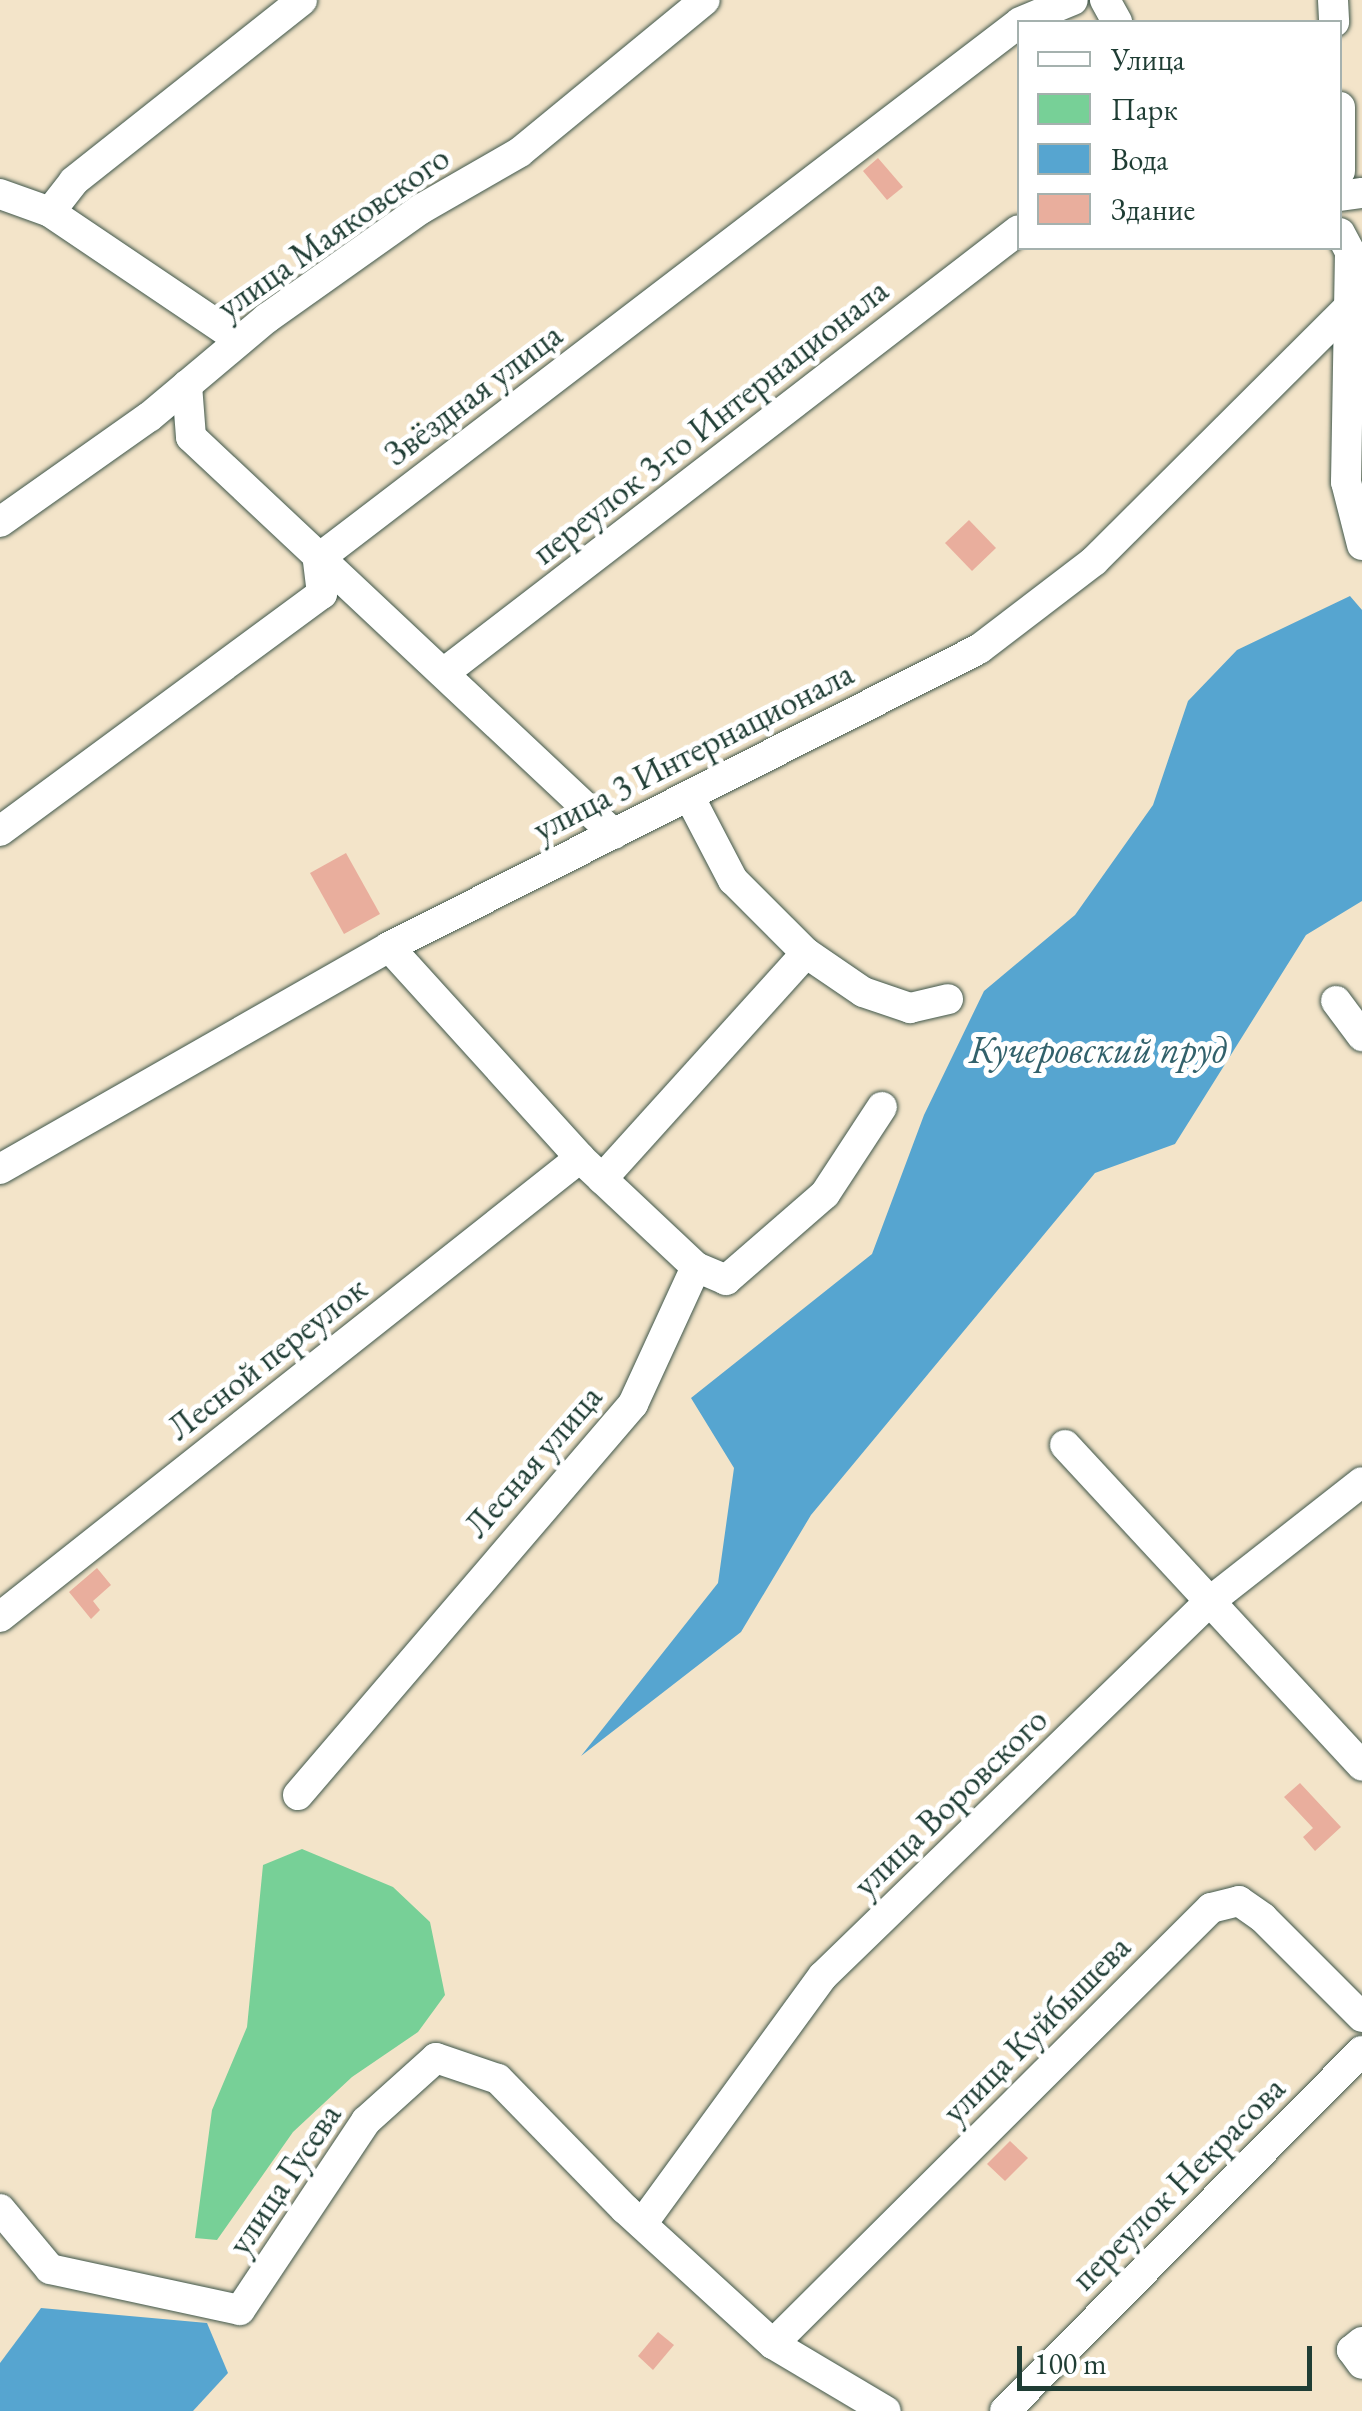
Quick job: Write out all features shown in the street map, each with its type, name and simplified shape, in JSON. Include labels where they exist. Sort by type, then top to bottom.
[{"type":"street","points":[[50,212],[74,180],[302,0]]},
{"type":"street","name":"улица Маяковского","points":[[0,522],[421,209],[520,152],[704,0]]},
{"type":"street","name":"Звёздная улица","points":[[1027,20],[1073,0]]},
{"type":"street","name":"Звёздная улица","points":[[318,559],[1017,25]]},
{"type":"street","points":[[0,194],[50,212],[240,340]]},
{"type":"street","name":"переулок 3-го Интернационала","points":[[446,672],[1017,232]]},
{"type":"street","points":[[1342,237],[1350,252],[1356,300],[1346,482],[1362,545]]},
{"type":"street","name":"улица 3 Интернационала","points":[[0,1169],[390,947],[978,649],[1094,560],[1356,300]]},
{"type":"street","points":[[187,385],[191,438],[318,559],[446,672],[614,834]]},
{"type":"street","points":[[0,831],[322,594],[318,559]]},
{"type":"street","points":[[689,796],[734,880],[806,953],[879,998],[910,1008],[948,999]]},
{"type":"street","points":[[390,947],[591,1169],[696,1267],[726,1280],[825,1194],[882,1107]]},
{"type":"street","name":"Лесной переулок","points":[[0,1617],[591,1169],[806,953]]},
{"type":"street","points":[[1336,1001],[1362,1036]]},
{"type":"street","name":"Лесная улица","points":[[298,1795],[633,1404],[696,1267]]},
{"type":"street","points":[[1064,1445],[1362,1766]]},
{"type":"street","name":"улица Воровского","points":[[642,2224],[823,1976],[1209,1602],[1362,1482]]},
{"type":"street","name":"улица Куйбышева","points":[[773,2344],[1211,1908],[1239,1901],[1263,1918],[1362,2017]]},
{"type":"street","name":"переулок Некрасова","points":[[1005,2411],[1362,2052]]},
{"type":"street","name":"улица Гусева","points":[[0,2209],[50,2268],[240,2310],[366,2121],[436,2058],[498,2079],[642,2224],[773,2344],[886,2411]]},
{"type":"street","points":[[1362,2342],[1352,2350],[1362,2364]]},
{"type":"green space","points":[[302,1849],[393,1887],[430,1922],[445,1995],[418,2032],[352,2077],[293,2132],[217,2240],[195,2238],[212,2110],[247,2027],[263,1865]]},
{"type":"water","name":"Кучеровский пруд","points":[[1350,596],[1362,610],[1362,901],[1306,935],[1175,1144],[1095,1173],[811,1515],[741,1632],[581,1756],[718,1583],[734,1468],[691,1398],[872,1254],[924,1115],[984,991],[1075,915],[1153,805],[1188,701],[1237,650]]},
{"type":"water","points":[[41,2308],[207,2323],[228,2373],[193,2411],[0,2411],[0,2363]]},
{"type":"building","points":[[878,158],[903,187],[887,200],[863,171]]},
{"type":"building","points":[[969,520],[996,548],[972,571],[945,543]]},
{"type":"building","points":[[346,853],[380,914],[344,934],[310,873]]},
{"type":"building","points":[[97,1568],[111,1585],[93,1601],[100,1610],[91,1619],[69,1592]]},
{"type":"building","points":[[1300,1783],[1341,1827],[1315,1851],[1303,1837],[1313,1828],[1284,1797]]},
{"type":"building","points":[[1010,2141],[1028,2158],[1005,2181],[987,2164]]},
{"type":"building","points":[[658,2332],[674,2345],[653,2370],[638,2356]]}]
